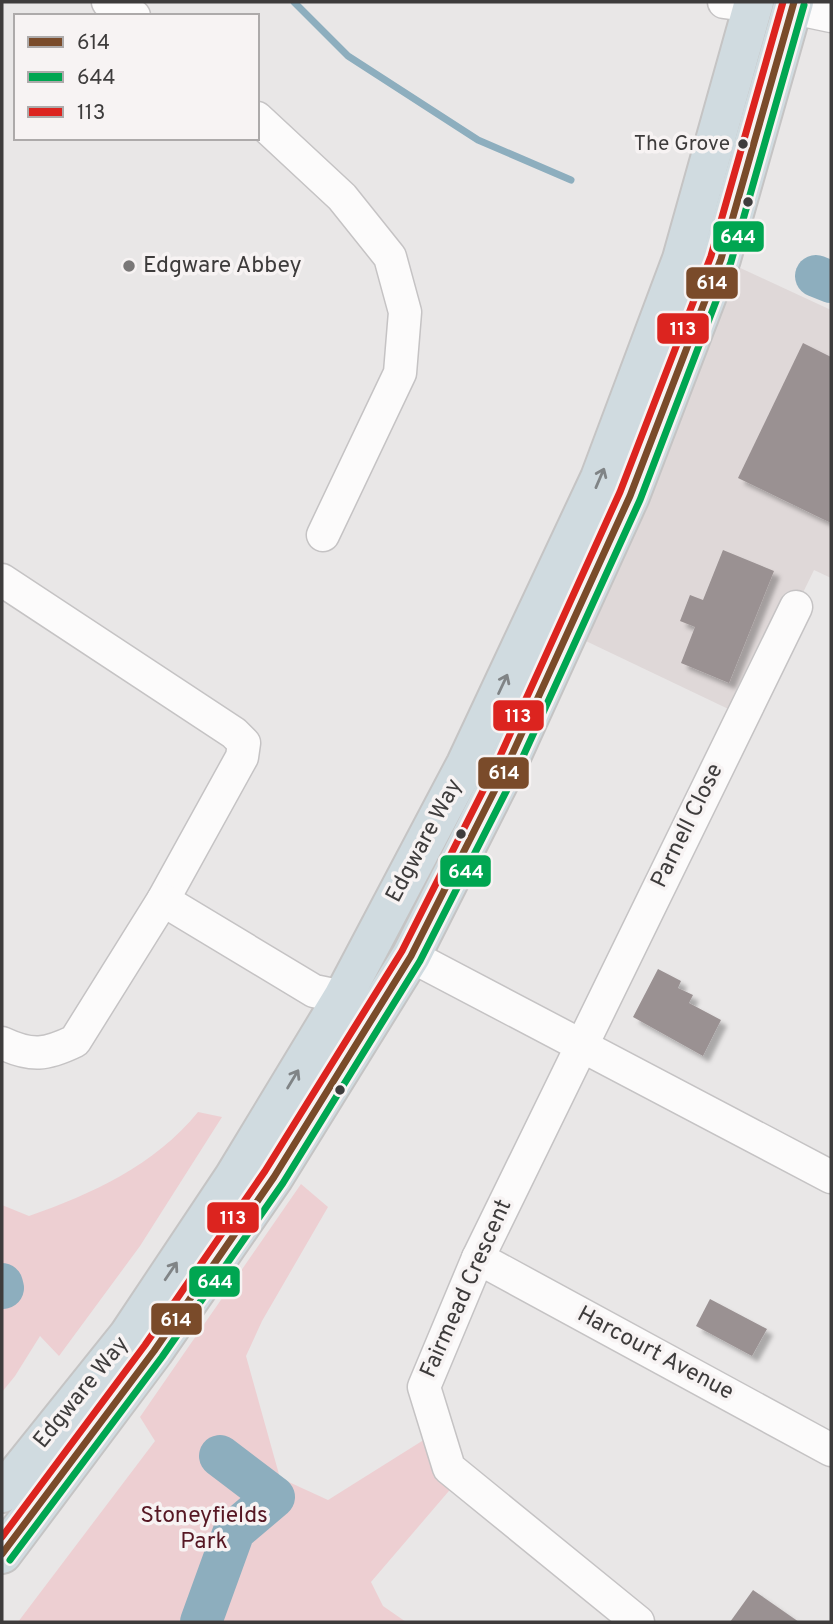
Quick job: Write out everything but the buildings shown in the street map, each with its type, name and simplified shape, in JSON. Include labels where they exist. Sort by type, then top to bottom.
[{"type":"highway","name":"Edgware Way","points":[[2,1493],[128,1336],[234,1177],[343,997],[466,764],[600,478],[682,259],[743,3]]},
{"type":"highway","name":"Edgware Way","points":[[2,1554],[154,1351],[274,1177],[411,956],[505,771],[630,496],[721,260],[793,5]]},
{"type":"street","points":[[108,2],[130,14]]},
{"type":"street","points":[[793,5],[831,16]]},
{"type":"street","points":[[259,120],[342,198],[390,257],[405,312],[400,373],[323,535]]},
{"type":"street","points":[[2,580],[234,733],[244,743],[242,757],[163,900],[75,1041],[54,1051],[34,1055],[2,1043]]},
{"type":"street","name":"Parnell Close","points":[[581,1046],[796,607]]},
{"type":"street","points":[[163,900],[314,991],[343,997]]},
{"type":"street","points":[[411,956],[831,1177]]},
{"type":"street","name":"Fairmead Crescent","points":[[581,1046],[478,1258],[424,1387],[449,1468],[638,1622]]},
{"type":"street","name":"Harcourt Avenue","points":[[478,1258],[831,1450]]},
{"type":"shaded area","points":[[721,259],[831,310],[831,578],[814,570],[743,716],[567,632]]},
{"type":"green space","points":[[198,1112],[222,1117],[140,1246],[59,1356],[40,1336],[2,1392],[2,1205],[29,1216],[76,1198],[121,1176],[162,1148]]},
{"type":"green space","name":"Stoneyfields Park","points":[[301,1184],[328,1207],[262,1321],[246,1356],[280,1478],[328,1500],[438,1431],[460,1478],[371,1582],[383,1606],[406,1622],[18,1622],[155,1441],[140,1417]]},
{"type":"waterway","points":[[294,2],[348,56],[478,140],[571,180]]},
{"type":"waterway","points":[[816,276],[831,282]]},
{"type":"waterway","points":[[2,1284],[3,1288]]},
{"type":"waterway","points":[[201,1622],[234,1531],[274,1497],[220,1456]]},
{"type":"transit line","name":"113","points":[[2,1537],[145,1345],[265,1171],[402,951],[496,765],[620,492],[711,256],[783,2]]},
{"type":"transit line","name":"614","points":[[2,1554],[154,1351],[274,1177],[411,956],[505,770],[630,496],[721,259],[794,2]]},
{"type":"transit line","name":"644","points":[[10,1560],[162,1357],[283,1183],[420,961],[515,774],[640,500],[731,262],[804,5]]},
{"type":"place","name":"The Grove","points":[[743,144]]},
{"type":"place","name":"Edgware Abbey","points":[[129,266]]}]
